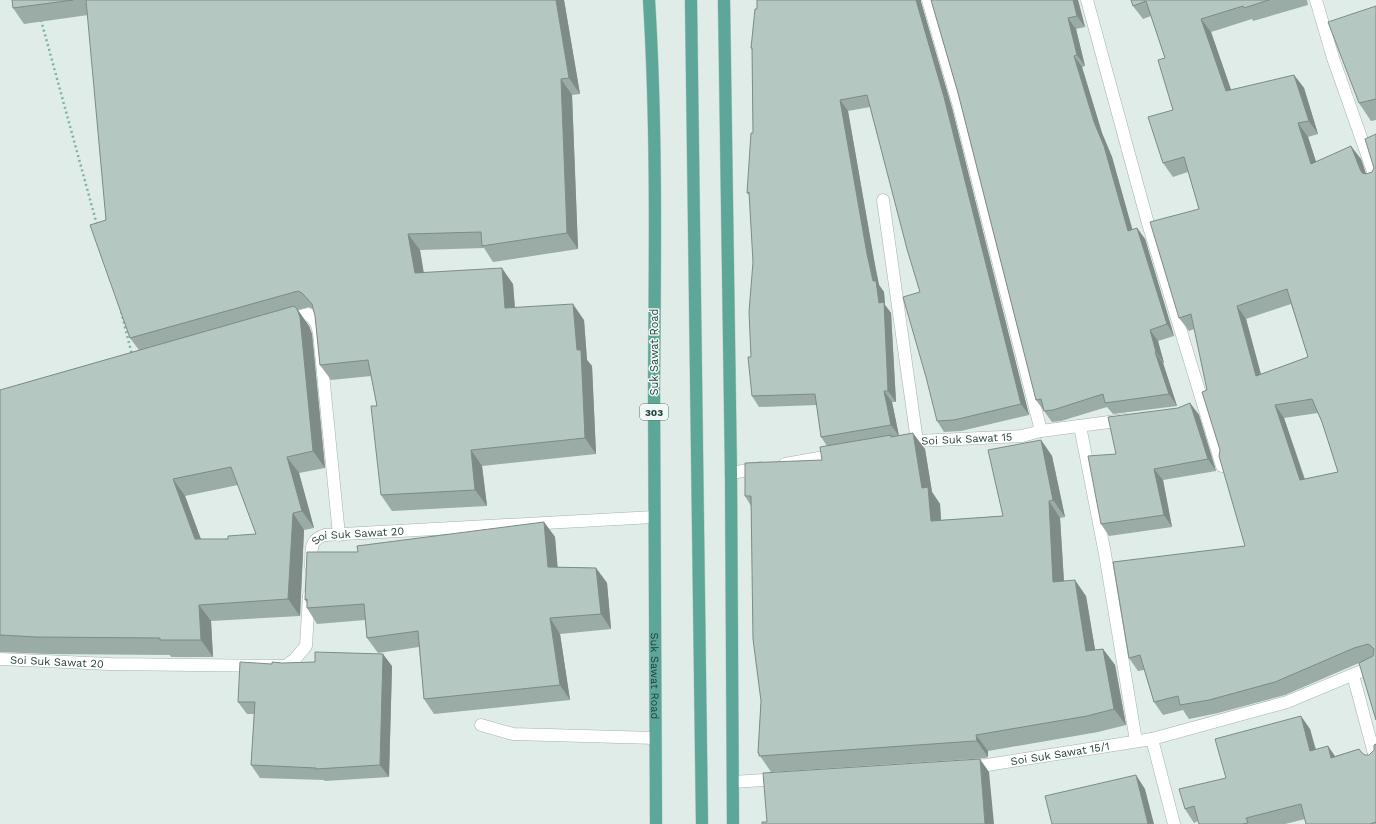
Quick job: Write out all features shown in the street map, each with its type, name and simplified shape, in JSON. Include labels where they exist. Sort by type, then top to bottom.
[{"type":"main road","name":"Suk Sawat Road","points":[[649,0],[654,114],[655,208],[654,517],[656,824]]},
{"type":"main road","points":[[691,0],[702,824]]},
{"type":"main road","points":[[724,0],[731,473],[733,824]]},
{"type":"street","points":[[928,0],[959,106],[1041,431]]},
{"type":"street","points":[[1087,0],[1147,220],[1222,466]]},
{"type":"street","points":[[1316,0],[1333,58],[1376,180]]},
{"type":"street","points":[[883,200],[917,441]]},
{"type":"street","points":[[278,322],[308,314],[316,322],[319,333],[339,535]]},
{"type":"street","points":[[1191,410],[1203,406]]},
{"type":"street","name":"Soi Suk Sawat 15","points":[[894,445],[917,441],[1022,436],[1041,431],[1132,419]]},
{"type":"street","points":[[1080,426],[1105,554],[1136,741]]},
{"type":"street","points":[[731,473],[847,453]]},
{"type":"street","name":"Soi Suk Sawat 20","points":[[0,659],[110,664],[285,666],[294,660],[306,646],[312,543],[318,537],[325,535],[654,517]]},
{"type":"street","name":"Soi Suk Sawat 15/1","points":[[956,767],[988,765],[1152,739],[1287,702],[1376,665]]},
{"type":"street","points":[[1353,675],[1376,761]]},
{"type":"street","points":[[481,725],[513,734],[655,738]]},
{"type":"street","points":[[1152,739],[1174,824]]},
{"type":"street","points":[[733,782],[789,779]]},
{"type":"path","points":[[40,15],[97,226]]},
{"type":"path","points":[[118,302],[133,356]]},
{"type":"building","points":[[12,0],[73,0],[13,8]]},
{"type":"building","points":[[86,0],[556,0],[569,78],[561,79],[567,233],[482,246],[481,232],[408,234],[415,273],[502,268],[505,308],[573,304],[577,350],[581,350],[585,438],[471,450],[475,490],[381,495],[371,406],[377,406],[368,360],[320,365],[315,316],[312,304],[302,293],[298,291],[130,338],[90,225],[106,220]]},
{"type":"building","points":[[757,0],[916,0],[944,97],[1021,404],[954,420],[937,421],[903,297],[920,292],[907,249],[867,95],[840,100],[867,254],[873,281],[876,281],[879,303],[884,302],[888,391],[884,391],[891,425],[821,437],[815,394],[752,396],[748,357],[751,357],[749,312],[753,262],[749,192],[747,193],[751,133],[753,133],[751,48]]},
{"type":"building","points":[[931,0],[1073,0],[1077,16],[1068,18],[1077,55],[1074,56],[1094,122],[1104,146],[1128,231],[1137,228],[1167,324],[1150,330],[1155,352],[1169,394],[1105,403],[1103,394],[1053,410],[1044,411],[1041,399],[1036,400],[958,93]]},
{"type":"building","points":[[1131,0],[1269,0],[1244,8],[1243,6],[1201,19],[1226,91],[1294,75],[1309,121],[1298,123],[1311,164],[1351,146],[1362,173],[1366,174],[1372,172],[1374,168],[1365,139],[1376,134],[1376,720],[1359,663],[1373,656],[1374,649],[1368,644],[1354,648],[1275,682],[1209,700],[1180,705],[1178,696],[1154,702],[1140,655],[1129,658],[1113,562],[1245,546],[1219,456],[1220,450],[1202,392],[1207,390],[1191,314],[1179,318],[1150,222],[1199,209],[1184,157],[1163,163],[1148,117],[1173,110],[1158,60],[1165,58],[1146,1],[1133,6]],"holes":[[[1287,289],[1308,357],[1256,376],[1237,306]],[[1312,399],[1322,422],[1338,472],[1300,480],[1275,405]]]},
{"type":"building","points":[[1376,6],[1376,99],[1359,103],[1328,22]]},
{"type":"building","points":[[294,306],[300,317],[313,451],[287,457],[302,511],[293,513],[288,599],[199,605],[201,640],[0,635],[0,390]],"holes":[[[231,467],[256,534],[228,536],[228,539],[195,539],[173,479]]]},
{"type":"building","points":[[1190,403],[1208,459],[1154,469],[1164,515],[1101,524],[1088,456],[1116,454],[1108,417],[1178,408]]},
{"type":"building","points":[[913,433],[922,488],[928,487],[931,521],[1003,516],[988,450],[1041,440],[1053,500],[1049,501],[1053,582],[1075,580],[1086,651],[1103,649],[1114,709],[1087,716],[976,735],[977,741],[759,756],[761,701],[753,639],[751,496],[745,496],[745,463],[822,460],[820,447],[891,435],[891,437]]},
{"type":"building","points":[[544,522],[548,567],[596,568],[601,614],[550,618],[560,685],[424,699],[418,631],[367,638],[364,604],[307,608],[307,599],[305,600],[307,552],[358,552],[357,546]]},
{"type":"building","points":[[315,652],[383,654],[380,765],[316,769],[251,765],[255,702],[238,702],[240,662],[272,664],[272,662],[315,662]]},
{"type":"building","points":[[1301,716],[1310,751],[1328,746],[1331,758],[1359,749],[1365,755],[1369,755],[1374,750],[1374,745],[1376,744],[1376,822],[1370,824],[1306,824],[1301,804],[1246,818],[1248,823],[1199,824],[1194,806],[1185,809],[1179,789],[1226,778],[1215,739]]},
{"type":"building","points":[[980,759],[985,824],[762,824],[762,822],[767,822],[763,773]]},
{"type":"building","points":[[1136,775],[1148,824],[1052,824],[1045,796]]}]
